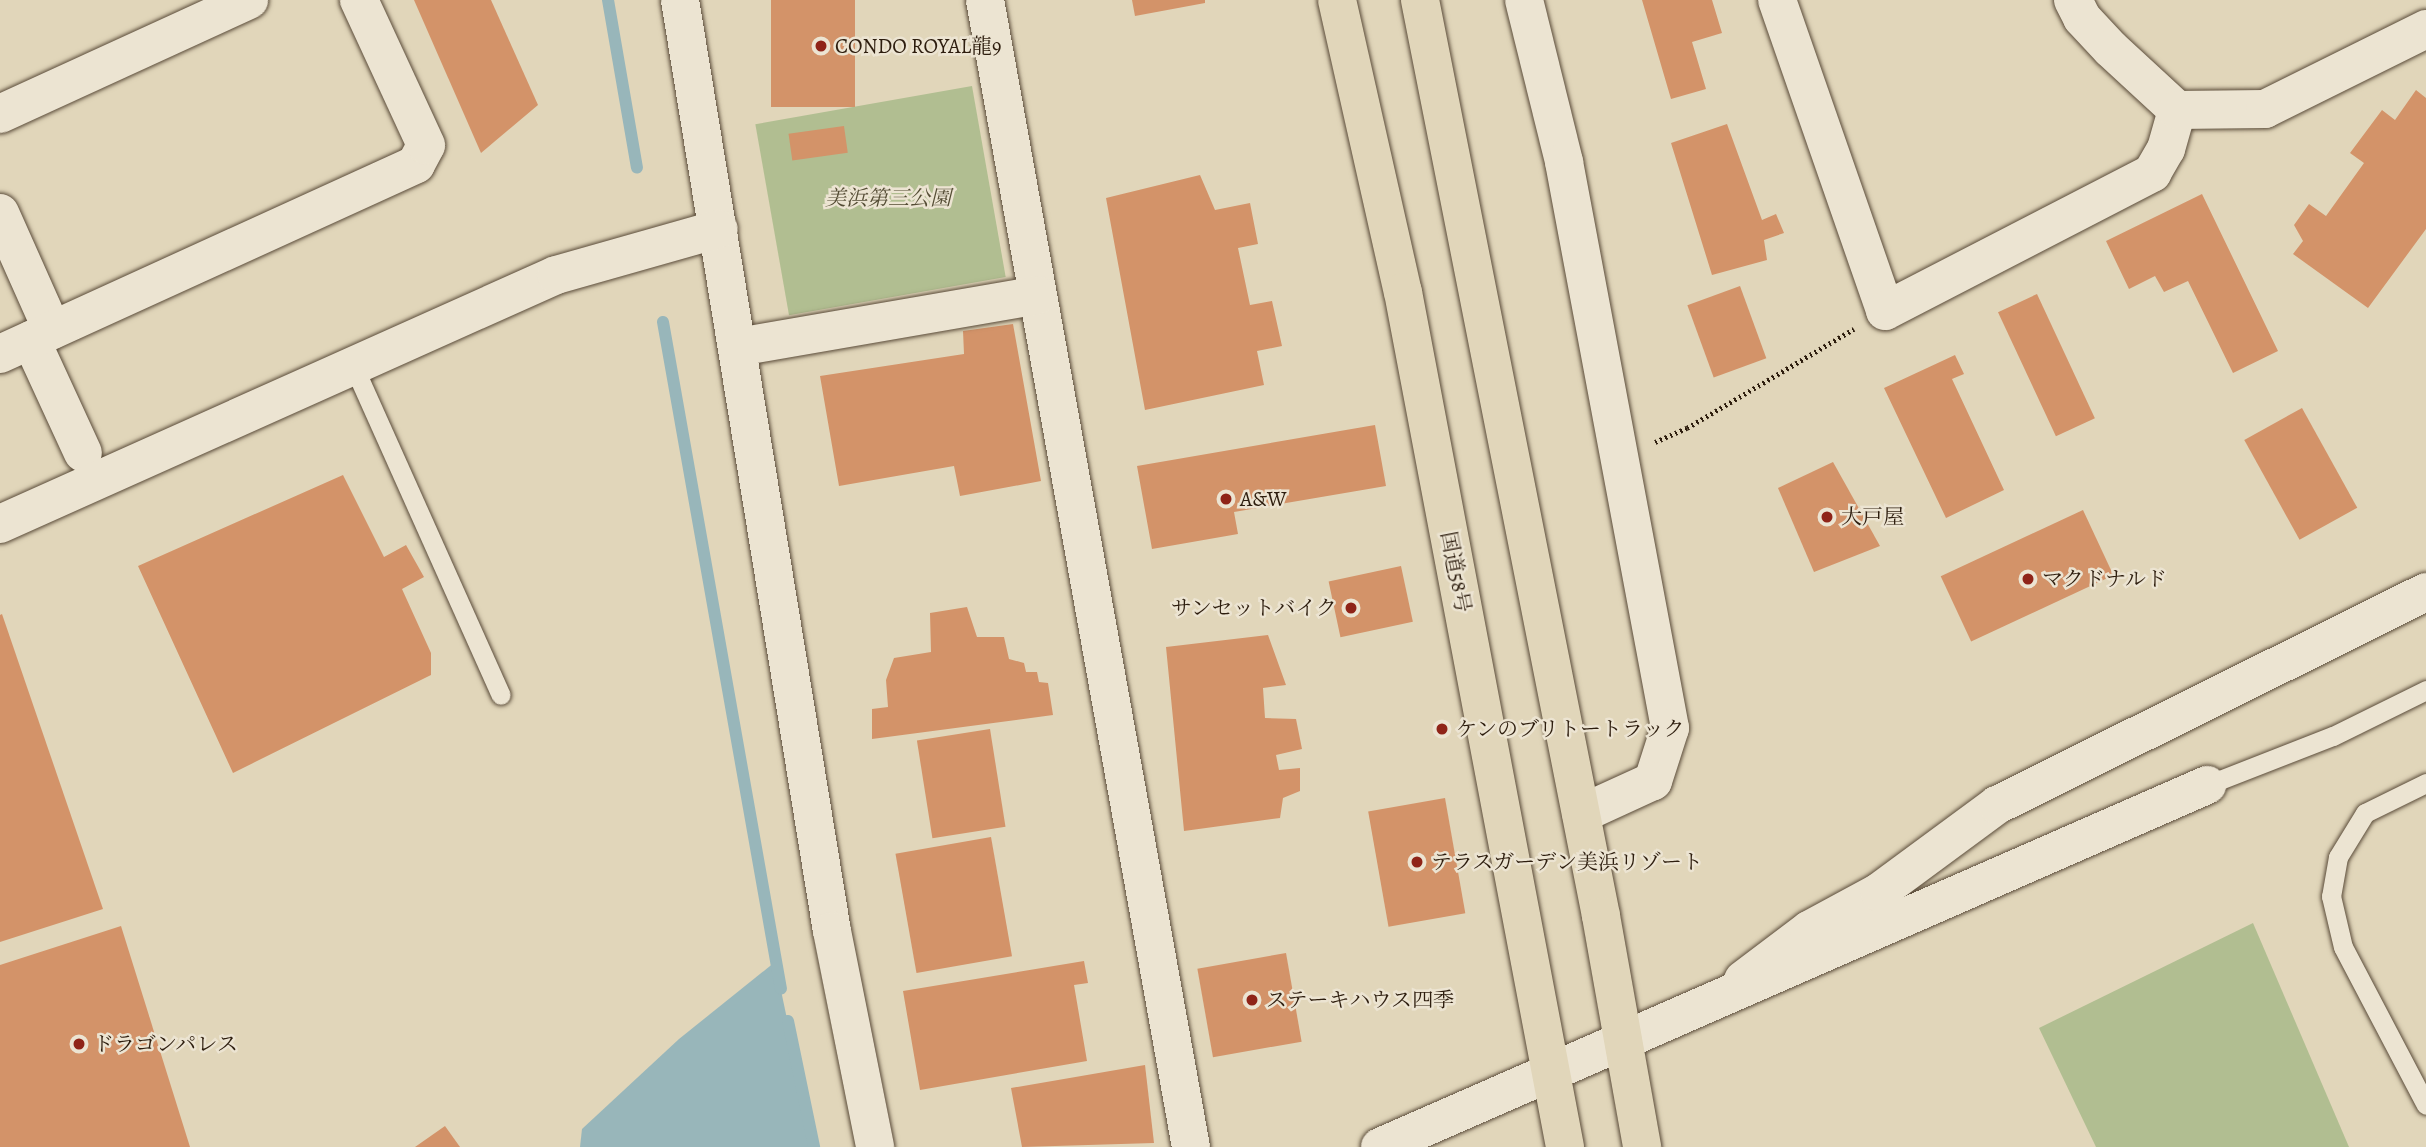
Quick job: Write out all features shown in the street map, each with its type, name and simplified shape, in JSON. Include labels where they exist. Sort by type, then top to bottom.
[{"type":"highway","name":"国道58号","points":[[1337,0],[1403,292],[1565,1147]]},
{"type":"highway","points":[[1420,0],[1581,814],[1642,1147]]},
{"type":"street","points":[[0,114],[249,0]]},
{"type":"street","points":[[28,342],[416,164],[426,145],[359,0]]},
{"type":"street","points":[[680,0],[832,931],[875,1147]]},
{"type":"street","points":[[985,0],[1191,1147]]},
{"type":"street","points":[[1524,0],[1564,162],[1670,728],[1653,781],[1581,814]]},
{"type":"street","points":[[1777,0],[1885,311],[2152,173],[2166,149],[2177,110]]},
{"type":"street","points":[[2073,0],[2082,18],[2111,50],[2177,110],[2265,108],[2426,29]]},
{"type":"street","points":[[0,213],[28,342],[83,453]]},
{"type":"street","points":[[0,524],[556,275],[719,229]]},
{"type":"street","points":[[738,347],[1038,295]]},
{"type":"street","points":[[1719,998],[1810,930],[1879,892],[1997,805],[2426,592]]},
{"type":"street","points":[[1380,1147],[2207,785]]},
{"type":"lane","points":[[354,367],[501,695]]},
{"type":"lane","points":[[2207,785],[2333,736],[2426,690]]},
{"type":"lane","points":[[2426,783],[2365,813],[2338,857],[2332,896],[2343,947],[2426,1105]]},
{"type":"path","points":[[1619,457],[1686,428],[1885,311]]},
{"type":"green space","name":"美浜第三公園","points":[[972,86],[1006,277],[789,315],[755,124]]},
{"type":"green space","points":[[2253,923],[2349,1147],[2096,1147],[2039,1028]]},
{"type":"water","points":[[775,962],[814,1147],[580,1147],[582,1129],[679,1039]]},
{"type":"building","points":[[414,0],[491,0],[538,105],[481,153]]},
{"type":"building","name":"CONDO ROYAL龍9","points":[[771,0],[855,0],[855,107],[771,107]]},
{"type":"building","points":[[1132,0],[1205,0],[1205,3],[1135,16]]},
{"type":"building","points":[[1642,0],[1712,0],[1722,33],[1692,42],[1706,89],[1671,99]]},
{"type":"building","points":[[2416,90],[2426,98],[2426,229],[2368,308],[2293,254],[2303,241],[2294,225],[2309,204],[2326,216],[2364,163],[2350,153],[2382,110],[2395,120]]},
{"type":"building","points":[[1727,124],[1762,220],[1776,214],[1784,233],[1764,240],[1767,260],[1712,275],[1671,143]]},
{"type":"building","points":[[844,126],[848,153],[792,161],[789,134]]},
{"type":"building","points":[[1200,175],[1215,210],[1250,203],[1258,244],[1238,248],[1250,305],[1272,301],[1282,346],[1257,351],[1264,385],[1145,410],[1106,198]]},
{"type":"building","points":[[2202,194],[2278,351],[2233,373],[2188,281],[2164,292],[2155,276],[2129,289],[2106,241]]},
{"type":"building","points":[[1740,286],[1766,358],[1714,378],[1687,305]]},
{"type":"building","points":[[2037,294],[2095,418],[2056,436],[1998,312]]},
{"type":"building","points":[[1013,324],[1041,481],[960,496],[954,466],[839,486],[820,376],[964,354],[963,331]]},
{"type":"building","points":[[1955,355],[1964,374],[1952,379],[2004,490],[1946,518],[1884,388]]},
{"type":"building","points":[[2302,408],[2357,508],[2300,540],[2244,440]]},
{"type":"building","name":"A&W","points":[[1375,425],[1386,486],[1234,512],[1238,534],[1152,549],[1137,466]]},
{"type":"building","name":"大戸屋","points":[[1833,462],[1880,546],[1814,572],[1778,488]]},
{"type":"building","points":[[343,475],[384,557],[406,545],[424,577],[402,589],[431,653],[431,675],[233,773],[138,566]]},
{"type":"building","points":[[2083,510],[2113,575],[1971,642],[1941,576]]},
{"type":"building","points":[[1401,566],[1413,622],[1340,637],[1329,581]]},
{"type":"building","points":[[967,607],[977,637],[1004,637],[1009,659],[1024,663],[1026,672],[1037,672],[1039,682],[1048,683],[1053,715],[872,739],[872,709],[888,707],[886,680],[894,658],[931,652],[930,613]]},
{"type":"building","points":[[2,614],[103,909],[0,942],[0,615]]},
{"type":"building","points":[[1268,635],[1286,685],[1263,688],[1265,718],[1296,719],[1302,749],[1276,755],[1279,770],[1300,768],[1300,791],[1283,798],[1280,818],[1184,831],[1166,647]]},
{"type":"building","points":[[990,729],[1005,827],[932,838],[917,741]]},
{"type":"building","name":"テラスガーデン美浜リゾート","points":[[1445,798],[1465,913],[1389,927],[1368,812]]},
{"type":"building","points":[[991,837],[1012,956],[916,973],[895,854]]},
{"type":"building","name":"ドラゴンパレス","points":[[121,926],[190,1147],[0,1147],[0,965]]},
{"type":"building","points":[[1286,953],[1302,1042],[1213,1057],[1197,969]]},
{"type":"building","points":[[1084,961],[1088,983],[1074,985],[1087,1061],[920,1090],[903,991]]},
{"type":"building","points":[[1145,1065],[1154,1143],[1022,1147],[1011,1088]]},
{"type":"building","points":[[445,1126],[460,1147],[415,1147]]},
{"type":"waterway","points":[[608,0],[637,168]]},
{"type":"waterway","points":[[663,322],[781,989]]},
{"type":"waterway","points":[[788,1021],[814,1147]]},
{"type":"place","name":"CONDO ROYAL龍9","points":[[821,46]]},
{"type":"place","name":"A&W","points":[[1226,499]]},
{"type":"place","name":"大戸屋","points":[[1827,517]]},
{"type":"place","name":"マクドナルド","points":[[2028,579]]},
{"type":"place","name":"サンセットバイク","points":[[1351,608]]},
{"type":"place","name":"ケンのブリトートラック","points":[[1442,729]]},
{"type":"place","name":"テラスガーデン美浜リゾート","points":[[1417,862]]},
{"type":"place","name":"ステーキハウス四季","points":[[1252,1000]]},
{"type":"place","name":"ドラゴンパレス","points":[[79,1044]]}]
